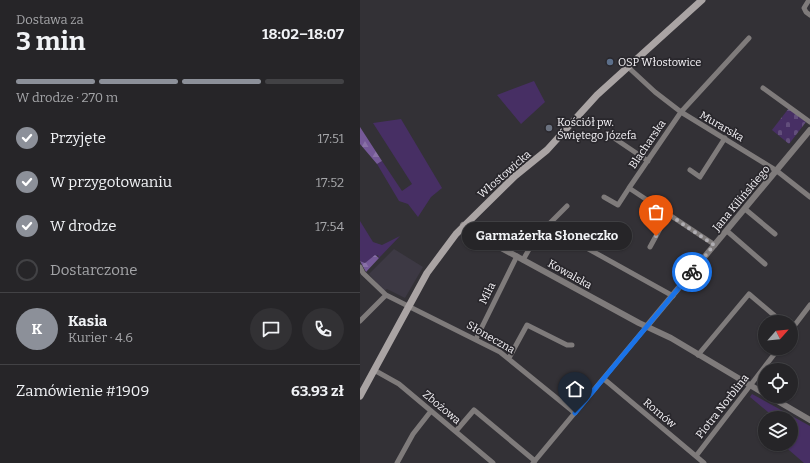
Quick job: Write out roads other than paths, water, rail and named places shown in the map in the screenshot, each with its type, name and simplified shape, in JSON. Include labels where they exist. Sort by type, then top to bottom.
[{"type":"main road","name":"Włostowicka","points":[[360,396],[432,265],[463,225],[515,176],[542,156],[596,95],[702,0]]},
{"type":"street","points":[[809,0],[804,8],[810,15]]},
{"type":"street","name":"Blacharska","points":[[604,196],[618,205],[681,112],[749,38]]},
{"type":"street","name":"Murarska","points":[[628,67],[654,92],[681,112],[777,171],[810,197]]},
{"type":"street","points":[[763,88],[810,122]]},
{"type":"street","name":"Jana Kilińskiego","points":[[534,462],[810,130]]},
{"type":"street","points":[[614,138],[648,161]]},
{"type":"street","points":[[690,170],[700,177],[725,138]]},
{"type":"street","points":[[629,188],[714,245]]},
{"type":"street","name":"Miła","points":[[476,339],[520,258],[536,237],[567,206]]},
{"type":"street","points":[[745,208],[775,234]]},
{"type":"street","points":[[650,247],[668,214]]},
{"type":"street","name":"Kowalska","points":[[463,225],[470,231],[677,341],[758,390]]},
{"type":"street","points":[[547,226],[673,296]]},
{"type":"street","points":[[727,231],[765,264]]},
{"type":"street","points":[[360,267],[363,273],[386,295],[360,321]]},
{"type":"street","points":[[698,355],[749,294],[774,315]]},
{"type":"street","name":"Słoneczna","points":[[386,295],[476,339],[509,358],[575,413]]},
{"type":"street","points":[[798,321],[810,305]]},
{"type":"street","points":[[509,358],[527,325],[567,346],[572,345]]},
{"type":"street","name":"Piotra Norblina","points":[[696,456],[774,355]]},
{"type":"street","name":"Zbożowa","points":[[374,370],[399,384],[493,463]]},
{"type":"street","name":"Romów","points":[[604,379],[704,463]]},
{"type":"street","points":[[781,403],[810,420]]},
{"type":"street","points":[[456,431],[474,410],[534,462]]},
{"type":"street","points":[[397,463],[413,434],[431,411]]},
{"type":"place","name":"OSP Włostowice","points":[[610,62]]},
{"type":"place","name":"Kościół pw. Świętego Józefa","points":[[549,128]]},
{"type":"place","name":"Garmażerka Słoneczko","points":[[656,236]]}]
